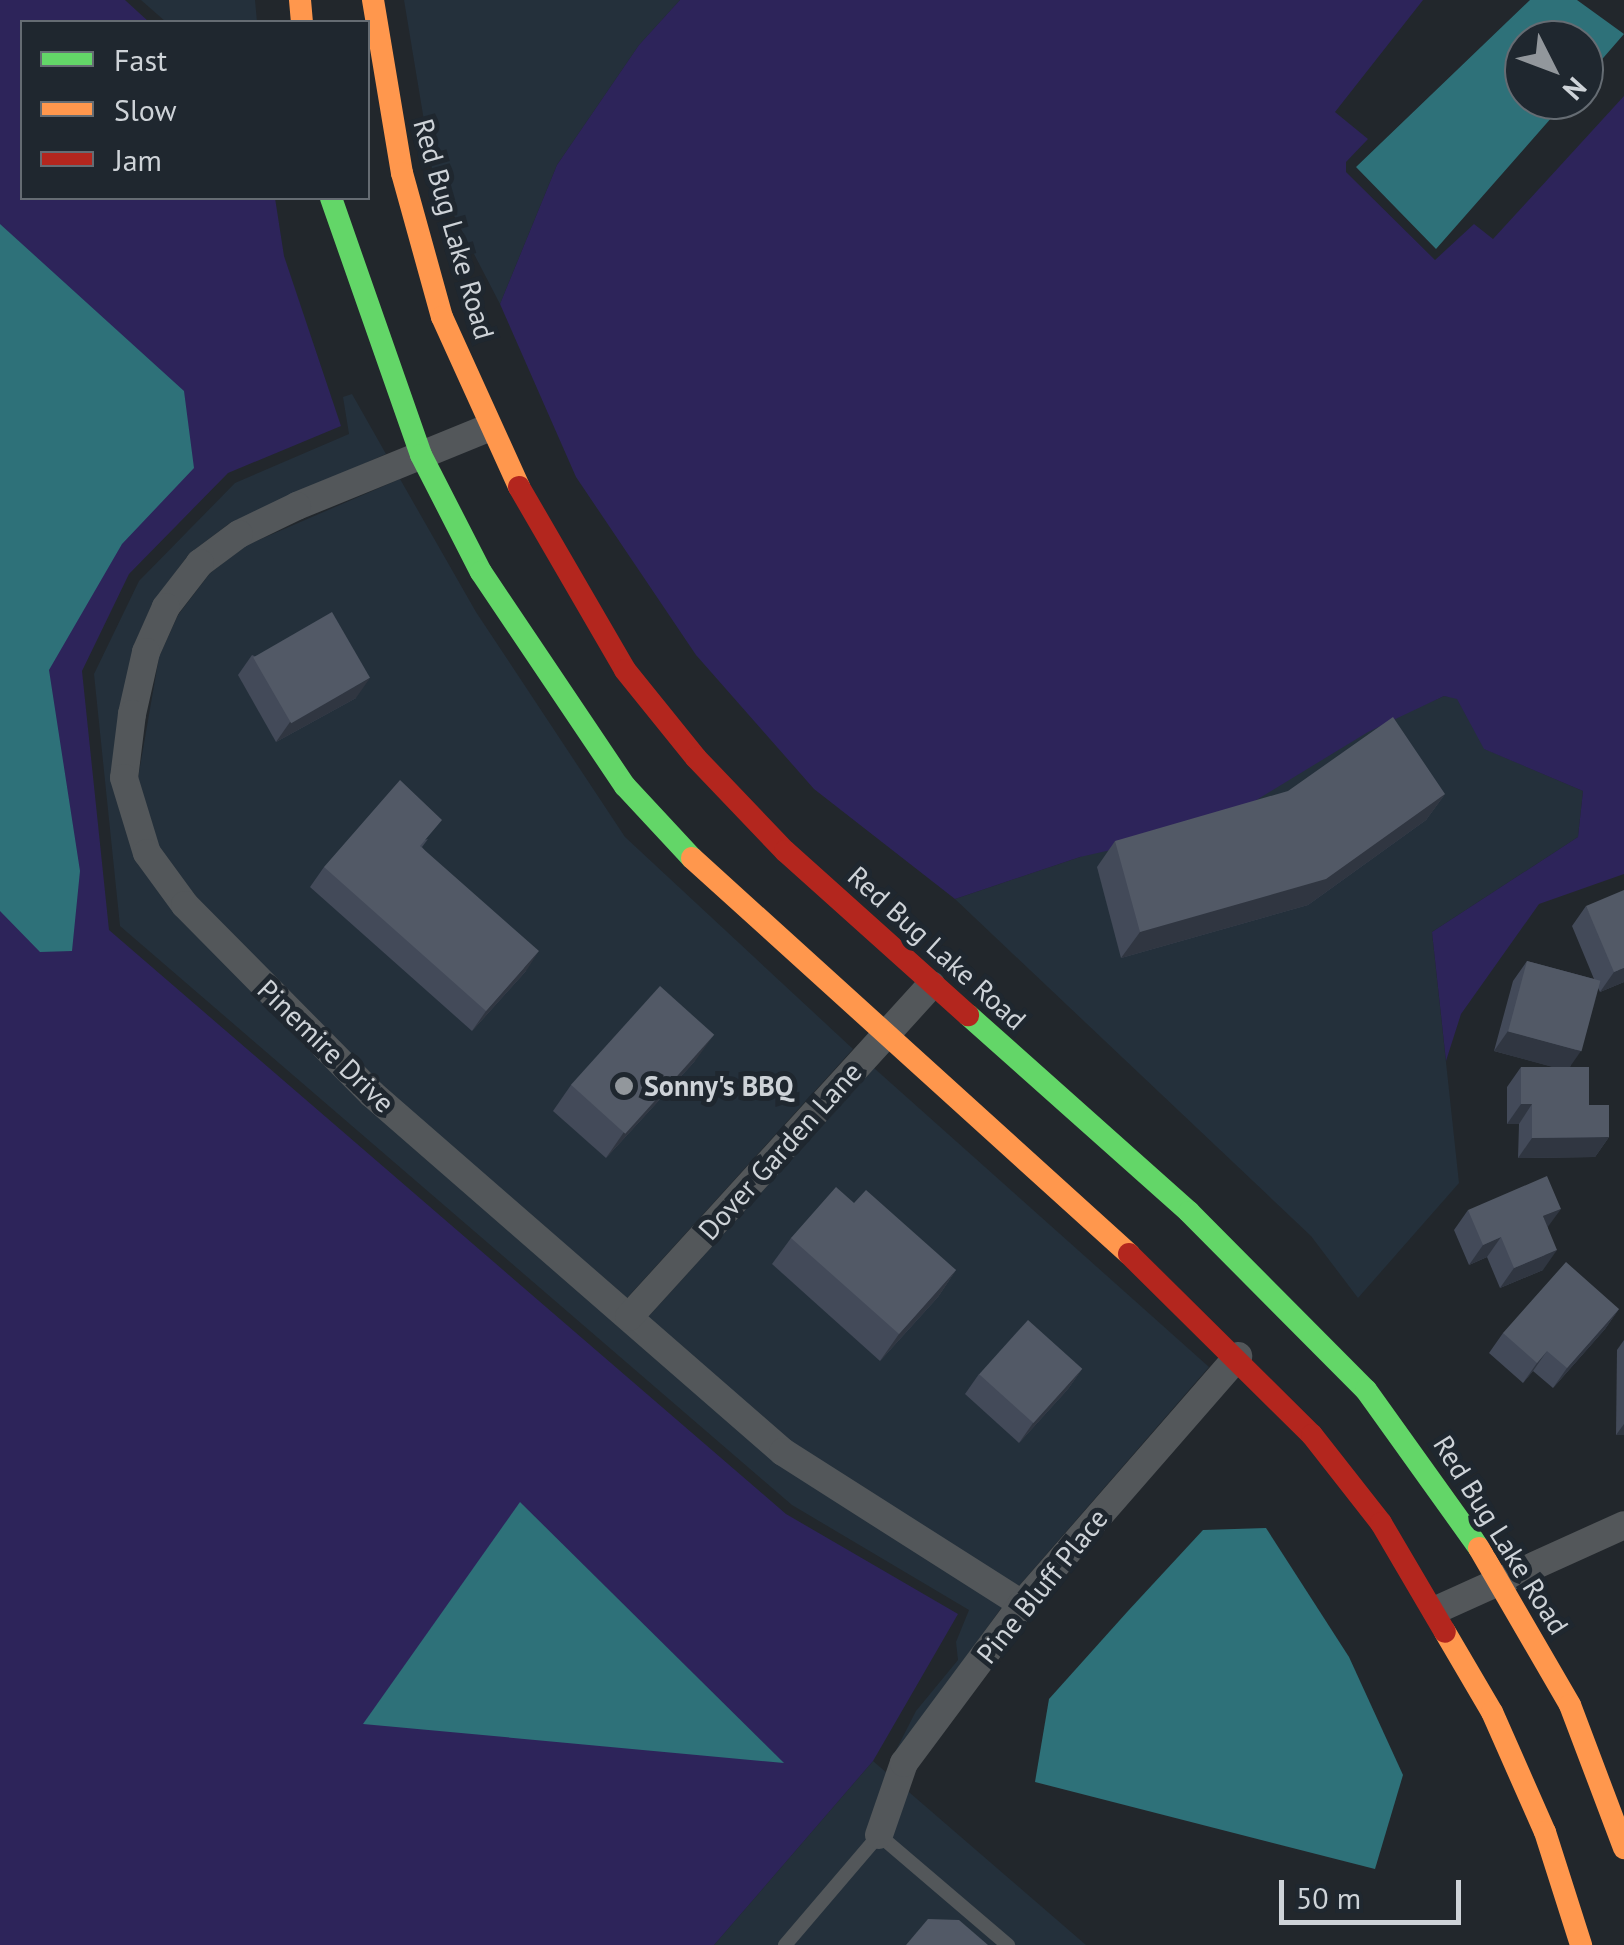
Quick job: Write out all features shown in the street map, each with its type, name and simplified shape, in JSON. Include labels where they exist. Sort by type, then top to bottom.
[{"type":"main road","name":"Red Bug Lake Road","points":[[372,0],[402,173],[442,316],[488,428],[551,550],[625,670],[696,758],[786,851],[1286,1304],[1366,1390],[1499,1577],[1570,1705],[1624,1848]]},
{"type":"main road","points":[[332,200],[421,455],[480,572],[625,786],[719,888],[1238,1356],[1312,1434],[1381,1524],[1436,1610],[1492,1712],[1544,1832],[1581,1945]]},
{"type":"street","name":"Pinemire Drive","points":[[488,428],[268,520],[200,563],[166,608],[146,652],[124,778],[146,853],[185,905],[372,1094],[784,1452],[1022,1604]]},
{"type":"street","name":"Dover Garden Lane","points":[[629,1316],[931,985]]},
{"type":"street","name":"Pine Bluff Place","points":[[879,1835],[904,1763],[1022,1604],[1238,1356]]},
{"type":"street","points":[[1436,1610],[1499,1577],[1624,1525]]},
{"type":"lane","points":[[785,1945],[879,1835],[1008,1945]]},
{"type":"shaded area","points":[[0,0],[125,0],[147,20],[20,20],[20,200],[275,200],[284,256],[341,426],[228,473],[129,574],[82,671],[109,930],[786,1514],[958,1614],[873,1761],[714,1945],[0,1945]]},
{"type":"shaded area","points":[[141,0],[255,0],[257,20],[164,20]]},
{"type":"shaded area","points":[[404,0],[680,0],[639,45],[557,165],[500,304],[433,175]]},
{"type":"shaded area","points":[[680,0],[1423,0],[1335,112],[1368,139],[1346,162],[1346,172],[1435,260],[1474,224],[1493,239],[1624,96],[1624,874],[1539,904],[1461,1014],[1446,1061],[1432,932],[1578,837],[1583,791],[1484,749],[1457,699],[1444,696],[1368,732],[1212,827],[1080,857],[955,899],[814,789],[696,655],[576,477],[500,304],[557,165],[639,45]]},
{"type":"shaded area","points":[[352,394],[386,454],[230,523],[189,554],[154,601],[133,647],[111,775],[134,855],[775,1461],[1002,1607],[890,1762],[916,1711],[958,1660],[956,1642],[969,1610],[792,1505],[120,926],[94,674],[139,581],[235,483],[349,434],[343,397]]},
{"type":"shaded area","points":[[400,479],[476,612],[625,837],[853,1049],[627,1298],[381,1085],[195,898],[159,848],[138,778],[159,657],[178,615],[210,573],[247,545]]},
{"type":"shaded area","points":[[1444,696],[1457,698],[1485,749],[1583,791],[1578,837],[1432,932],[1459,1183],[1358,1298],[1311,1236],[955,899],[1080,857]]},
{"type":"shaded area","points":[[874,1068],[1209,1367],[1018,1587],[791,1442],[648,1317]]},
{"type":"shaded area","points":[[873,1761],[1086,1945],[714,1945]]},
{"type":"water","points":[[1530,0],[1577,0],[1624,34],[1604,57],[1604,20],[1509,20]]},
{"type":"water","points":[[1504,25],[1504,120],[1549,120],[1436,249],[1356,167]]},
{"type":"water","points":[[0,224],[184,391],[194,468],[122,544],[49,670],[80,871],[72,951],[40,952],[0,911]]},
{"type":"water","points":[[520,1502],[784,1763],[363,1724]]},
{"type":"water","points":[[1266,1528],[1349,1657],[1403,1775],[1375,1869],[1035,1782],[1049,1699],[1128,1611],[1203,1530]]},
{"type":"building","points":[[332,612],[370,678],[291,723],[253,658]]},
{"type":"building","points":[[1393,717],[1445,794],[1326,879],[1140,932],[1115,841],[1288,791]]},
{"type":"building","points":[[400,780],[442,820],[420,846],[539,951],[486,1011],[324,867]]},
{"type":"building","points":[[1624,890],[1624,968],[1614,972],[1586,906]]},
{"type":"building","points":[[1527,961],[1600,981],[1582,1051],[1508,1032]]},
{"type":"building","name":"Sonny's BBQ","points":[[660,986],[714,1035],[625,1134],[571,1085]]},
{"type":"building","points":[[1521,1067],[1589,1067],[1589,1105],[1609,1105],[1609,1137],[1532,1138],[1532,1104],[1521,1104]]},
{"type":"building","points":[[1547,1176],[1561,1209],[1543,1216],[1557,1250],[1514,1268],[1501,1237],[1483,1245],[1468,1210]]},
{"type":"building","points":[[836,1187],[854,1203],[866,1190],[956,1270],[899,1334],[791,1238]]},
{"type":"building","points":[[1566,1262],[1619,1309],[1567,1368],[1547,1351],[1537,1363],[1503,1333]]},
{"type":"building","points":[[1028,1320],[1082,1369],[1033,1423],[979,1374]]},
{"type":"building","points":[[928,1919],[959,1920],[988,1945],[906,1945]]},
{"type":"traffic: fast","points":[[332,200],[421,455],[481,572],[625,786],[692,858]]},
{"type":"traffic: fast","points":[[968,1015],[1189,1212],[1366,1390],[1479,1548]]},
{"type":"traffic: slow","points":[[300,0],[302,20]]},
{"type":"traffic: slow","points":[[373,0],[402,173],[442,317],[519,487]]},
{"type":"traffic: slow","points":[[692,858],[1129,1254]]},
{"type":"traffic: slow","points":[[1479,1548],[1570,1705],[1624,1848]]},
{"type":"traffic: slow","points":[[1445,1632],[1492,1712],[1545,1832],[1581,1945]]},
{"type":"traffic: jam","points":[[519,487],[625,670],[696,758],[785,851],[968,1015]]},
{"type":"traffic: jam","points":[[1129,1254],[1312,1435],[1381,1523],[1445,1632]]},
{"type":"place","name":"Sonny's BBQ","points":[[624,1086]]}]
